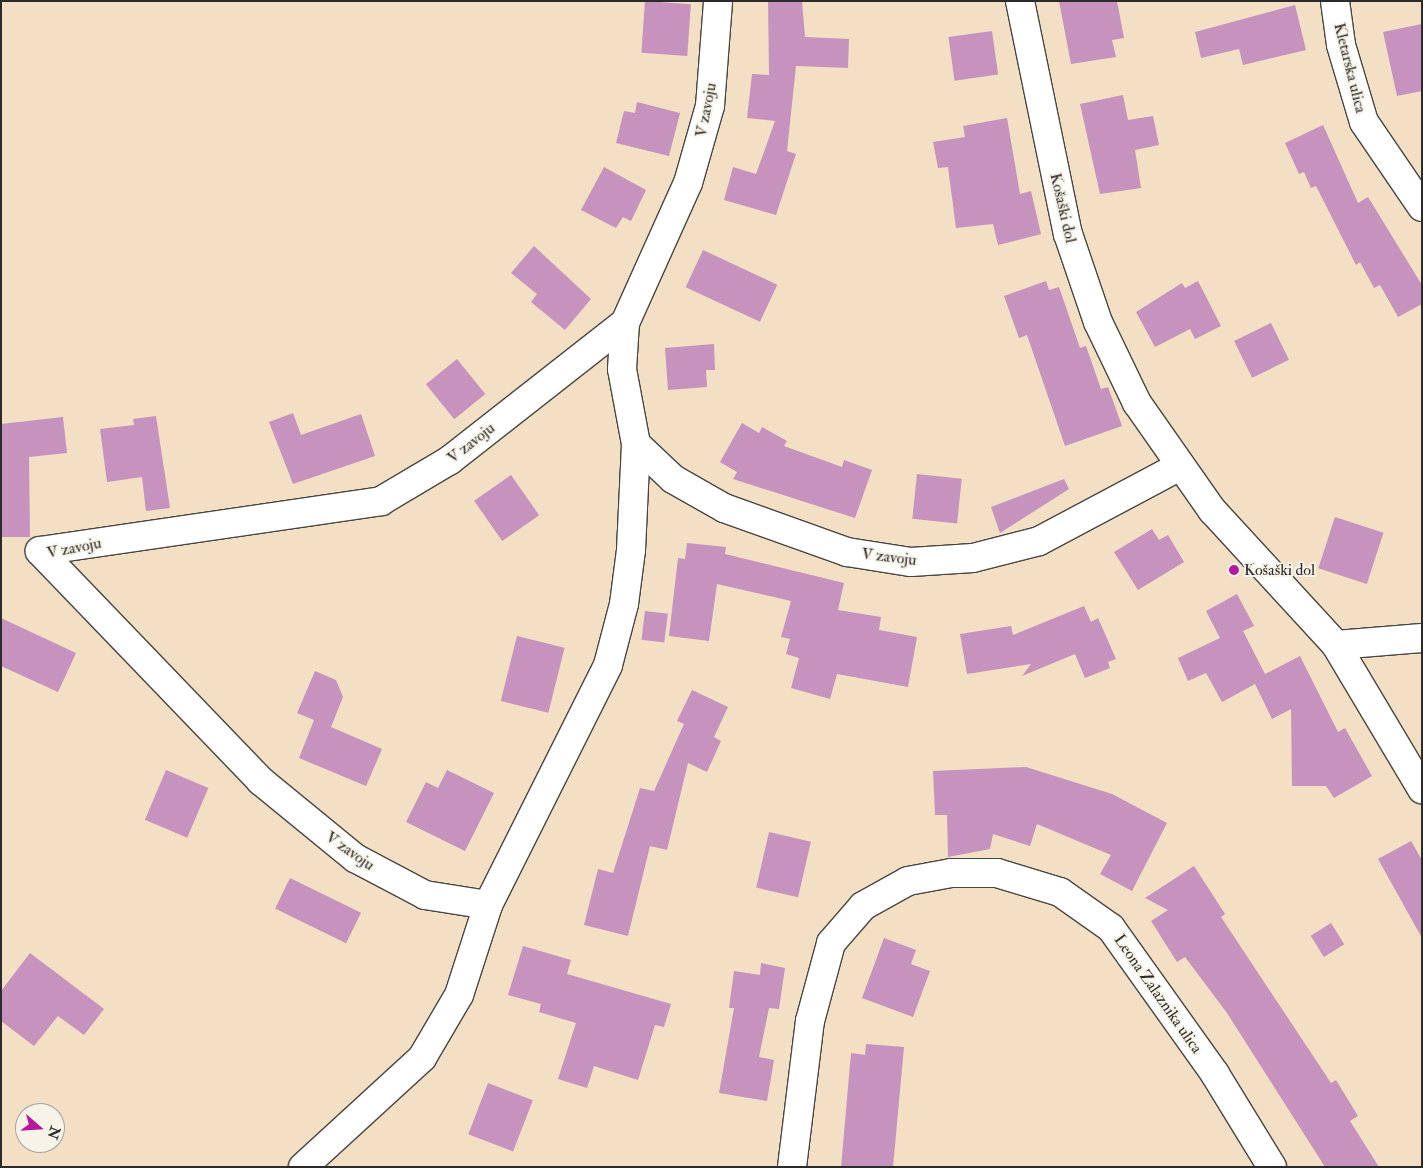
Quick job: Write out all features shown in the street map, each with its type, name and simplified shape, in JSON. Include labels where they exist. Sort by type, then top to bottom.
[{"type":"street","name":"V zavoju","points":[[303,1167],[422,1058],[458,995],[488,905],[608,665],[624,604],[636,444],[622,369],[625,323],[688,183],[710,106],[718,1]]},
{"type":"street","name":"Košaški dol","points":[[1020,1],[1068,234],[1098,322],[1137,403],[1180,466],[1249,554],[1336,645],[1422,789]]},
{"type":"street","name":"Kletarska ulica","points":[[1335,1],[1341,45],[1364,122],[1422,207]]},
{"type":"street","name":"V zavoju","points":[[488,905],[425,895],[355,858],[262,781],[40,551],[380,501],[450,460],[625,323]]},
{"type":"street","name":"V zavoju","points":[[636,444],[673,479],[724,508],[847,552],[911,562],[973,558],[1039,541],[1180,466]]},
{"type":"street","points":[[1336,645],[1422,638]]},
{"type":"street","name":"Leona Zalaznika ulica","points":[[792,1167],[810,1021],[831,943],[863,906],[908,880],[951,872],[997,873],[1060,892],[1111,928],[1215,1074],[1272,1167]]},
{"type":"building","points":[[645,1],[691,4],[687,56],[641,53]]},
{"type":"building","points":[[768,1],[802,1],[805,37],[849,39],[848,68],[796,66],[787,151],[796,154],[776,215],[724,200],[733,167],[756,174],[775,121],[747,118],[752,74],[769,75]]},
{"type":"building","points":[[1059,1],[1117,1],[1124,38],[1112,40],[1116,57],[1071,64]]},
{"type":"building","points":[[1295,5],[1306,50],[1243,65],[1239,49],[1201,58],[1195,32]]},
{"type":"building","points":[[1422,24],[1422,91],[1397,96],[1383,32]]},
{"type":"building","points":[[992,31],[998,75],[955,81],[948,37]]},
{"type":"building","points":[[1123,95],[1128,120],[1153,116],[1159,145],[1135,150],[1141,188],[1100,194],[1080,104]]},
{"type":"building","points":[[637,102],[680,113],[669,156],[616,143],[624,111],[635,113]]},
{"type":"building","points":[[1007,118],[1020,194],[1031,191],[1041,234],[998,245],[993,224],[956,228],[948,167],[938,168],[933,142],[965,137],[963,126]]},
{"type":"building","points":[[1323,125],[1358,203],[1368,197],[1422,285],[1422,304],[1398,317],[1380,285],[1374,288],[1360,262],[1356,265],[1316,186],[1311,188],[1304,172],[1299,174],[1285,143]]},
{"type":"building","points":[[604,167],[646,190],[631,221],[623,217],[616,228],[581,210]]},
{"type":"building","points":[[534,246],[591,299],[565,330],[531,302],[537,294],[511,273]]},
{"type":"building","points":[[703,250],[777,285],[760,322],[686,287]]},
{"type":"building","points":[[1046,281],[1049,290],[1059,287],[1080,348],[1086,346],[1101,389],[1108,387],[1122,426],[1065,446],[1027,335],[1019,338],[1004,296]]},
{"type":"building","points":[[1198,281],[1221,326],[1195,339],[1190,329],[1155,347],[1136,312],[1182,283],[1185,288]]},
{"type":"building","points":[[1271,323],[1289,360],[1252,378],[1234,341]]},
{"type":"building","points":[[714,344],[715,370],[706,370],[707,387],[668,390],[665,348]]},
{"type":"building","points":[[457,359],[485,394],[454,419],[426,384]]},
{"type":"building","points":[[293,413],[301,435],[361,414],[375,456],[293,484],[269,422]]},
{"type":"building","points":[[156,416],[170,508],[146,511],[142,477],[107,482],[100,429],[134,425],[133,419]]},
{"type":"building","points":[[63,417],[67,453],[29,457],[30,537],[1,537],[1,424]]},
{"type":"building","points":[[742,423],[759,433],[762,427],[787,441],[784,446],[842,467],[844,460],[872,470],[855,518],[733,479],[737,472],[720,462]]},
{"type":"building","points":[[917,474],[962,479],[957,523],[912,519]]},
{"type":"building","points":[[511,475],[539,515],[502,541],[474,501]]},
{"type":"building","points":[[1064,479],[1069,489],[1000,533],[991,507]]},
{"type":"building","points":[[1335,517],[1384,533],[1367,584],[1318,568]]},
{"type":"building","points":[[1152,529],[1159,540],[1168,535],[1184,562],[1138,590],[1114,552]]},
{"type":"building","points":[[687,543],[726,547],[725,554],[844,583],[838,610],[881,617],[879,630],[917,637],[908,687],[837,674],[830,699],[791,688],[799,658],[786,654],[790,639],[781,637],[791,601],[717,584],[709,641],[669,636],[678,558],[685,559]]},
{"type":"building","points":[[1237,594],[1254,626],[1243,631],[1265,674],[1300,656],[1338,732],[1345,728],[1372,776],[1334,798],[1326,786],[1292,786],[1291,709],[1272,719],[1255,684],[1222,702],[1206,673],[1188,681],[1178,658],[1220,638],[1206,611]]},
{"type":"building","points":[[1084,606],[1091,622],[1098,618],[1116,659],[1108,662],[1110,668],[1085,678],[1075,654],[1022,676],[1031,664],[967,674],[960,634],[1011,626],[1013,635]]},
{"type":"building","points":[[645,611],[668,614],[664,643],[641,640]]},
{"type":"building","points":[[1,618],[76,653],[58,692],[1,666]]},
{"type":"building","points":[[517,636],[565,648],[548,713],[501,701]]},
{"type":"building","points":[[315,671],[336,680],[343,697],[331,727],[382,749],[366,786],[299,758],[314,720],[297,713]]},
{"type":"building","points":[[692,690],[728,707],[714,737],[721,741],[707,772],[688,763],[667,850],[650,846],[628,936],[584,925],[598,869],[613,873],[640,788],[654,791],[684,724],[677,721]]},
{"type":"building","points":[[1026,767],[1112,794],[1167,823],[1132,891],[1100,874],[1111,855],[1037,824],[1030,846],[993,834],[990,849],[948,857],[947,815],[935,815],[933,771]]},
{"type":"building","points":[[166,770],[208,788],[187,838],[145,820]]},
{"type":"building","points":[[447,770],[494,793],[465,851],[406,822],[426,782],[438,788]]},
{"type":"building","points":[[769,832],[811,842],[798,897],[756,888]]},
{"type":"building","points":[[1411,841],[1422,860],[1422,938],[1378,859]]},
{"type":"building","points":[[1194,866],[1225,914],[1221,917],[1331,1083],[1336,1080],[1358,1116],[1350,1121],[1379,1167],[1325,1167],[1227,1013],[1185,957],[1177,962],[1151,921],[1168,910],[1145,898]]},
{"type":"building","points":[[290,878],[361,913],[346,943],[275,909]]},
{"type":"building","points":[[1331,923],[1344,944],[1324,957],[1311,936]]},
{"type":"building","points":[[884,938],[916,950],[911,964],[930,971],[913,1017],[862,998]]},
{"type":"building","points":[[523,946],[571,960],[567,974],[671,1004],[664,1027],[655,1025],[638,1080],[594,1066],[587,1088],[558,1079],[576,1023],[539,1012],[541,1004],[508,995]]},
{"type":"building","points":[[30,953],[104,1009],[84,1035],[58,1016],[34,1046],[1,1021],[1,991]]},
{"type":"building","points":[[761,963],[785,968],[779,1009],[769,1008],[759,1057],[774,1060],[767,1101],[719,1093],[734,1008],[729,1008],[734,971],[760,975]]},
{"type":"building","points":[[866,1044],[904,1047],[893,1167],[841,1167],[851,1053],[865,1055]]},
{"type":"building","points":[[488,1083],[533,1100],[513,1152],[468,1134]]},
{"type":"place","name":"Košaški dol","points":[[1234,570]]}]
